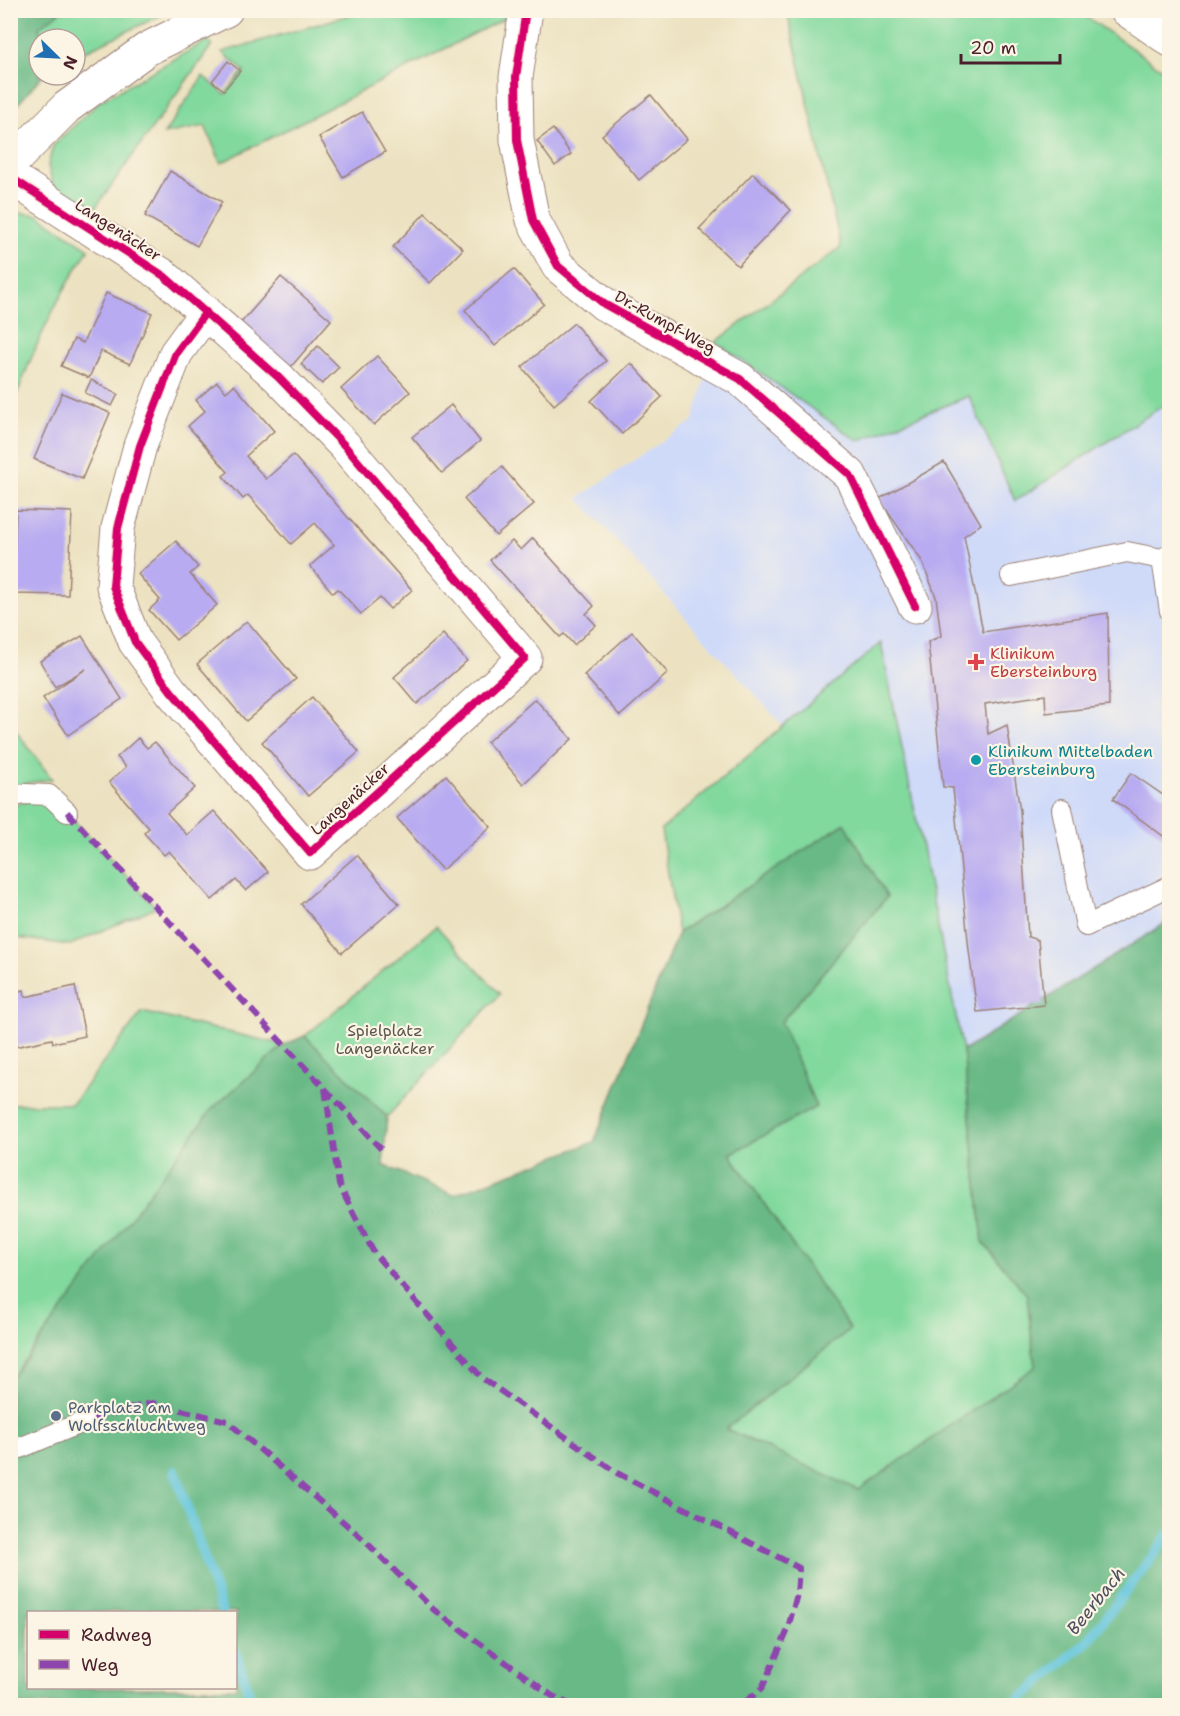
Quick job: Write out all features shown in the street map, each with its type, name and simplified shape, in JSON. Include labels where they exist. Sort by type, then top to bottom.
[{"type":"street","points":[[10,164],[67,107],[147,50],[226,10]]},
{"type":"street","name":"Dr.-Rumpf-Weg","points":[[526,10],[516,77],[517,140],[533,220],[558,266],[604,304],[740,379],[850,475],[915,606]]},
{"type":"street","points":[[1127,10],[1170,40]]},
{"type":"street","name":"Langenäcker","points":[[10,177],[164,276],[206,312],[278,377],[344,444],[525,658],[310,853],[171,691],[135,642],[113,586],[118,528],[140,446],[176,353],[206,312]]},
{"type":"lane","points":[[1011,576],[1127,552],[1166,557],[1170,611]]},
{"type":"lane","points":[[10,797],[25,794],[49,795],[67,812]]},
{"type":"lane","points":[[1062,809],[1086,926],[1170,886]]},
{"type":"lane","points":[[10,1452],[93,1418]]},
{"type":"shaded area","points":[[716,342],[858,441],[969,396],[1015,501],[1164,405],[1170,412],[1169,921],[963,1051],[881,644],[783,726],[578,498],[694,420]]},
{"type":"green space","points":[[11,10],[61,11],[39,27],[27,27],[27,87],[33,87],[11,112]]},
{"type":"green space","points":[[61,11],[170,11],[87,50],[87,27],[39,27]]},
{"type":"green space","points":[[363,11],[511,11],[511,15],[221,163],[205,126],[164,134],[203,76],[225,94],[244,71],[222,52]]},
{"type":"green space","points":[[787,11],[1078,11],[1169,74],[1169,412],[1164,405],[1015,501],[969,396],[858,441],[716,342],[841,247]]},
{"type":"green space","points":[[208,40],[212,45],[91,214],[53,186],[48,165],[53,146],[100,101]]},
{"type":"green space","points":[[13,212],[38,215],[89,249],[65,287],[45,327],[11,411],[10,214]]},
{"type":"green space","points":[[881,643],[963,1051],[983,1242],[1027,1295],[1035,1367],[858,1490],[726,1429],[850,1329],[730,1154],[816,1107],[781,1022],[887,897],[845,823],[678,933],[661,830]]},
{"type":"green space","points":[[10,708],[16,731],[52,779],[11,786]]},
{"type":"green space","points":[[49,795],[156,907],[70,945],[11,937],[11,806]]},
{"type":"green space","points":[[845,823],[887,897],[781,1022],[816,1107],[730,1154],[850,1329],[726,1429],[858,1490],[1035,1367],[1027,1295],[983,1242],[963,1051],[1169,921],[1169,1705],[11,1705],[10,1380],[211,1110],[284,1045],[305,1036],[387,1117],[383,1165],[454,1195],[594,1142],[678,933]]},
{"type":"green space","name":"Spielplatz Langenäcker","points":[[436,926],[500,994],[387,1117],[305,1036]]},
{"type":"green space","points":[[142,1012],[284,1045],[211,1111],[11,1380],[11,1104],[72,1104]]},
{"type":"building","points":[[228,61],[240,71],[224,90],[212,81]]},
{"type":"building","points":[[651,95],[687,139],[639,180],[602,135]]},
{"type":"building","points":[[362,112],[385,152],[343,177],[319,137]]},
{"type":"building","points":[[553,129],[571,154],[555,166],[537,141]]},
{"type":"building","points":[[170,171],[222,202],[197,246],[145,216]]},
{"type":"building","points":[[753,173],[791,210],[738,266],[699,229]]},
{"type":"building","points":[[425,213],[463,249],[430,283],[393,247]]},
{"type":"building","points":[[514,269],[544,304],[495,346],[465,310]]},
{"type":"building","points":[[281,277],[331,320],[290,368],[239,325]]},
{"type":"building","points":[[106,293],[152,313],[130,364],[101,351],[89,378],[61,366],[74,339],[83,343]]},
{"type":"building","points":[[574,323],[606,361],[554,405],[522,367]]},
{"type":"building","points":[[318,346],[339,367],[322,384],[301,364]]},
{"type":"building","points":[[377,356],[410,392],[374,425],[341,389]]},
{"type":"building","points":[[631,363],[662,397],[622,434],[591,401]]},
{"type":"building","points":[[91,380],[118,394],[112,406],[85,393]]},
{"type":"building","points":[[217,382],[226,392],[234,385],[274,431],[246,456],[266,479],[293,455],[412,590],[390,609],[380,598],[361,614],[338,589],[333,593],[310,566],[334,545],[315,523],[291,544],[248,495],[243,499],[223,476],[228,472],[188,426],[205,411],[196,400]]},
{"type":"building","points":[[62,393],[110,413],[82,479],[34,459]]},
{"type":"building","points":[[451,405],[480,441],[442,473],[412,437]]},
{"type":"building","name":"Klinikum Mittelbaden Ebersteinburg","points":[[944,462],[981,524],[964,536],[983,632],[1108,613],[1109,706],[1046,713],[1045,695],[985,704],[988,734],[1007,725],[1020,811],[1028,937],[1038,940],[1044,1005],[977,1012],[953,788],[943,787],[928,642],[941,636],[936,597],[922,561],[879,499]]},
{"type":"building","points":[[502,467],[534,504],[496,536],[464,499]]},
{"type":"building","points":[[16,510],[72,512],[68,595],[13,594]]},
{"type":"building","points":[[533,538],[594,606],[586,614],[596,625],[574,645],[564,634],[560,637],[490,560],[512,541],[521,550]]},
{"type":"building","points":[[176,541],[198,567],[190,574],[217,605],[176,640],[149,610],[160,600],[138,574]]},
{"type":"building","points":[[247,621],[296,679],[246,721],[197,664]]},
{"type":"building","points":[[632,632],[668,673],[620,716],[584,675]]},
{"type":"building","points":[[443,634],[467,661],[417,704],[394,677]]},
{"type":"building","points":[[82,636],[122,699],[68,735],[43,698],[86,669],[55,687],[40,661]]},
{"type":"building","points":[[312,697],[359,752],[308,796],[262,742]]},
{"type":"building","points":[[535,699],[572,739],[523,784],[487,742]]},
{"type":"building","points":[[138,738],[147,748],[155,742],[195,788],[167,813],[187,835],[214,811],[268,872],[246,891],[236,880],[212,900],[169,851],[164,855],[144,833],[149,828],[109,782],[126,767],[117,757]]},
{"type":"building","points":[[1131,773],[1170,800],[1170,841],[1113,799]]},
{"type":"building","points":[[446,775],[491,827],[442,870],[397,818]]},
{"type":"building","points":[[357,855],[399,904],[342,953],[301,904]]},
{"type":"building","points":[[75,986],[85,1036],[53,1043],[52,1039],[10,1048],[10,993],[24,990],[25,997]]},
{"type":"waterway","points":[[175,1471],[222,1611]]},
{"type":"waterway","name":"Beerbach","points":[[1012,1706],[1088,1641],[1170,1533]]},
{"type":"waterway","points":[[237,1655],[253,1706]]},
{"type":"marked path","points":[[67,812],[381,1149]]},
{"type":"marked path","points":[[325,1088],[339,1185],[374,1253],[482,1378],[617,1473],[799,1568],[797,1594],[787,1632],[762,1688],[740,1706]]},
{"type":"marked path","points":[[93,1418],[152,1403],[227,1421],[363,1539],[434,1610],[551,1695],[573,1706]]},
{"type":"marked path","points":[[698,1706],[699,1704],[724,1706]]},
{"type":"cycle path","points":[[526,10],[516,77],[517,140],[533,220],[558,266],[604,304],[740,379],[850,475],[915,606]]},
{"type":"cycle path","points":[[10,177],[164,276],[278,377],[344,445],[525,658],[310,853],[171,691],[135,642],[113,586],[118,528],[140,446],[176,353],[206,312]]},
{"type":"place","name":"Klinikum Ebersteinburg","points":[[976,662]]},
{"type":"place","name":"Klinikum Mittelbaden Ebersteinburg","points":[[976,760]]},
{"type":"place","name":"Parkplatz am Wolfsschluchtweg","points":[[56,1416]]}]
